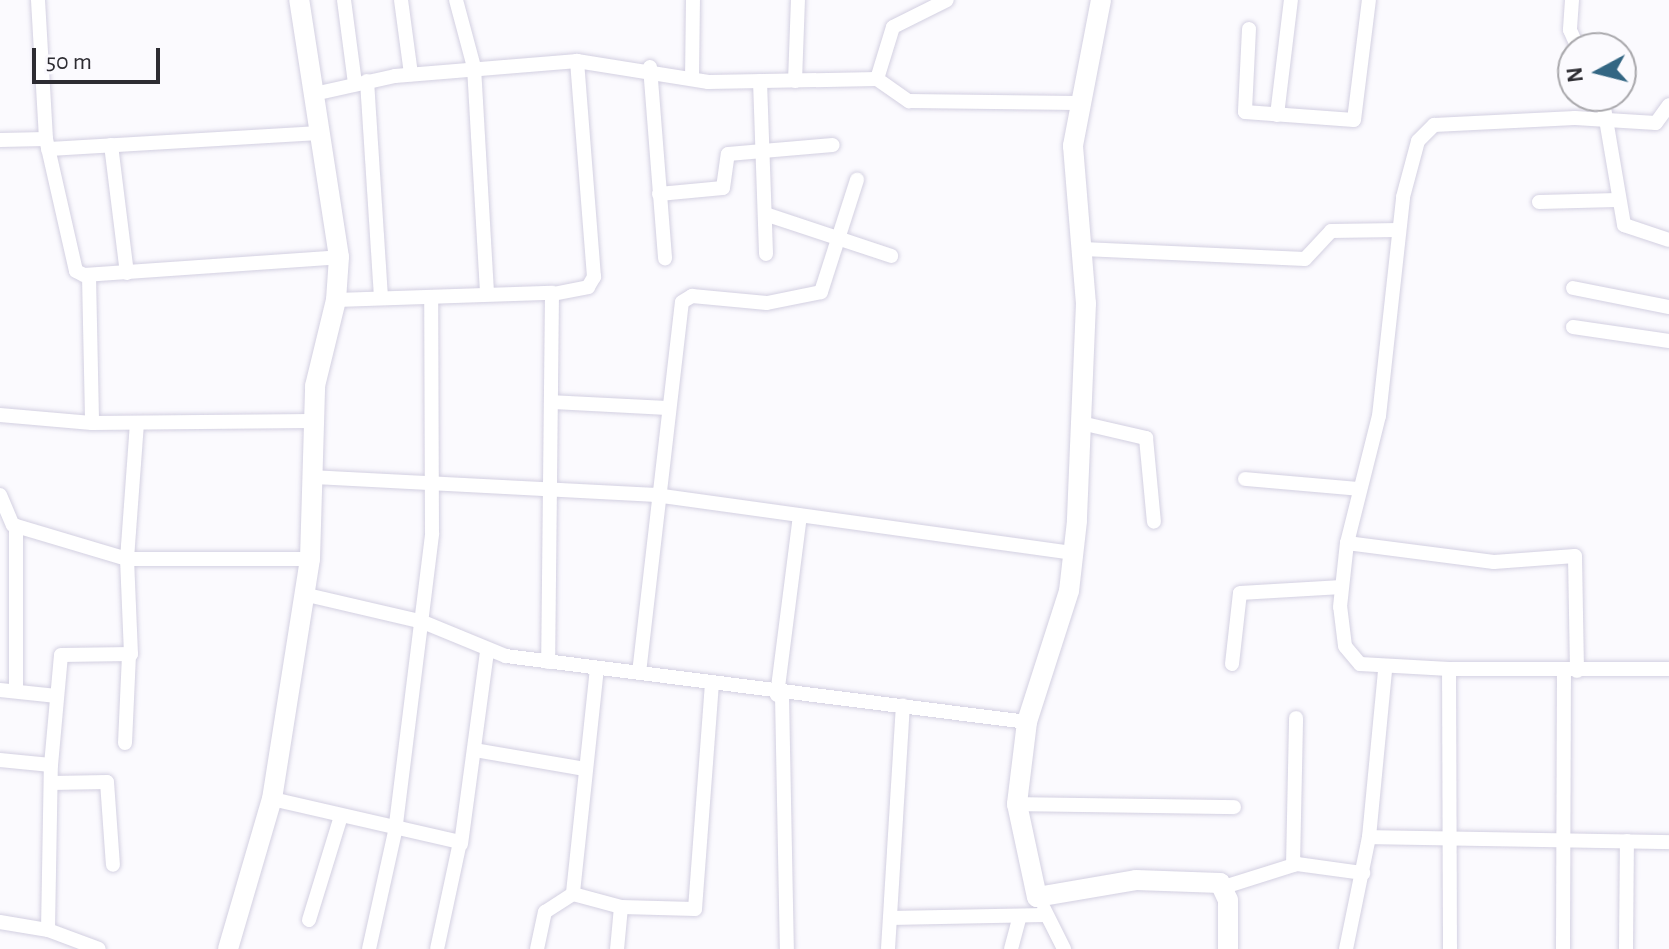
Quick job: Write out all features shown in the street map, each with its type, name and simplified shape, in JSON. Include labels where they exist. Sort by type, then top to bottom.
[{"type":"street","points":[[38,0],[47,144],[76,271],[89,276],[339,257]]},
{"type":"street","points":[[228,949],[272,799],[310,559],[311,421],[336,300],[339,257],[299,0]]},
{"type":"street","points":[[344,0],[361,82],[381,297]]},
{"type":"street","points":[[401,0],[411,74]]},
{"type":"street","points":[[456,0],[474,67],[487,294]]},
{"type":"street","points":[[692,79],[693,0]]},
{"type":"street","points":[[795,81],[798,0]]},
{"type":"street","points":[[877,79],[893,27],[947,0]]},
{"type":"street","points":[[1064,949],[1042,906],[1017,804],[1027,722],[1054,649],[1074,553],[1081,423],[1083,249],[1073,159],[1077,103],[1101,0]]},
{"type":"street","points":[[1277,115],[1291,0]]},
{"type":"street","points":[[1249,29],[1243,110],[1356,119],[1369,0]]},
{"type":"street","points":[[1571,32],[1572,0]]},
{"type":"street","points":[[314,94],[411,74],[577,61],[650,67],[692,79],[877,79],[909,101],[1077,103]]},
{"type":"street","points":[[336,300],[553,294],[588,287],[594,277],[577,61]]},
{"type":"street","points":[[650,67],[665,258]]},
{"type":"street","points":[[760,81],[766,151],[766,254]]},
{"type":"street","points":[[1669,105],[1656,123],[1604,118],[1430,127],[1418,141],[1399,230],[1379,416],[1347,543],[1342,587],[1348,652],[1385,670],[1669,669]]},
{"type":"street","points":[[1603,112],[1617,200],[1628,230],[1669,240]]},
{"type":"street","points":[[0,140],[111,145],[321,133]]},
{"type":"street","points":[[111,145],[127,273]]},
{"type":"street","points":[[659,194],[723,188],[725,156],[833,145]]},
{"type":"street","points":[[639,673],[665,408],[684,298],[762,303],[818,293],[857,180]]},
{"type":"street","points":[[1539,202],[1617,200]]},
{"type":"street","points":[[765,214],[891,256]]},
{"type":"street","points":[[1083,249],[1305,259],[1331,231],[1399,230]]},
{"type":"street","points":[[89,276],[92,423]]},
{"type":"street","points":[[1573,288],[1669,307]]},
{"type":"street","points":[[548,662],[553,294]]},
{"type":"street","points":[[369,949],[395,832],[423,622],[435,480],[431,297]]},
{"type":"street","points":[[1573,327],[1669,341]]},
{"type":"street","points":[[551,402],[665,408]]},
{"type":"street","points":[[0,415],[92,423],[311,421]]},
{"type":"street","points":[[125,743],[129,655],[127,559],[137,423]]},
{"type":"street","points":[[1081,423],[1146,438],[1154,522]]},
{"type":"street","points":[[312,477],[435,480],[655,495],[1074,553]]},
{"type":"street","points":[[1245,479],[1360,489]]},
{"type":"street","points":[[0,496],[16,526],[16,691]]},
{"type":"street","points":[[787,949],[780,695],[800,515]]},
{"type":"street","points":[[16,526],[127,559],[310,559]]},
{"type":"street","points":[[1347,543],[1494,562],[1575,556],[1563,949]]},
{"type":"street","points":[[1232,664],[1240,593],[1342,587]]},
{"type":"street","points":[[303,594],[423,622],[487,652],[780,695],[903,705],[1027,722]]},
{"type":"street","points":[[437,949],[461,844],[487,652]]},
{"type":"street","points":[[48,930],[51,765],[63,654],[129,655]]},
{"type":"street","points":[[573,894],[597,668]]},
{"type":"street","points":[[1449,669],[1450,949]]},
{"type":"street","points":[[1346,949],[1369,837],[1385,670]]},
{"type":"street","points":[[537,949],[545,912],[573,894],[621,907],[695,909],[712,683]]},
{"type":"street","points":[[0,690],[57,696]]},
{"type":"street","points":[[888,949],[903,705]]},
{"type":"street","points":[[1293,865],[1296,718]]},
{"type":"street","points":[[475,750],[585,769]]},
{"type":"street","points":[[0,760],[51,765]]},
{"type":"street","points":[[51,783],[107,782],[113,865]]},
{"type":"street","points":[[272,799],[340,819],[461,844]]},
{"type":"street","points":[[1017,804],[1234,807]]},
{"type":"street","points":[[309,920],[340,819]]},
{"type":"street","points":[[1369,837],[1669,842]]},
{"type":"street","points":[[1626,949],[1627,841]]},
{"type":"street","points":[[890,918],[1019,919],[1042,906],[1179,878],[1224,887],[1293,865],[1363,873]]},
{"type":"street","points":[[1224,887],[1228,949]]},
{"type":"street","points":[[617,949],[621,907]]},
{"type":"street","points":[[1011,949],[1019,919]]},
{"type":"street","points":[[0,922],[48,930],[98,949]]}]
